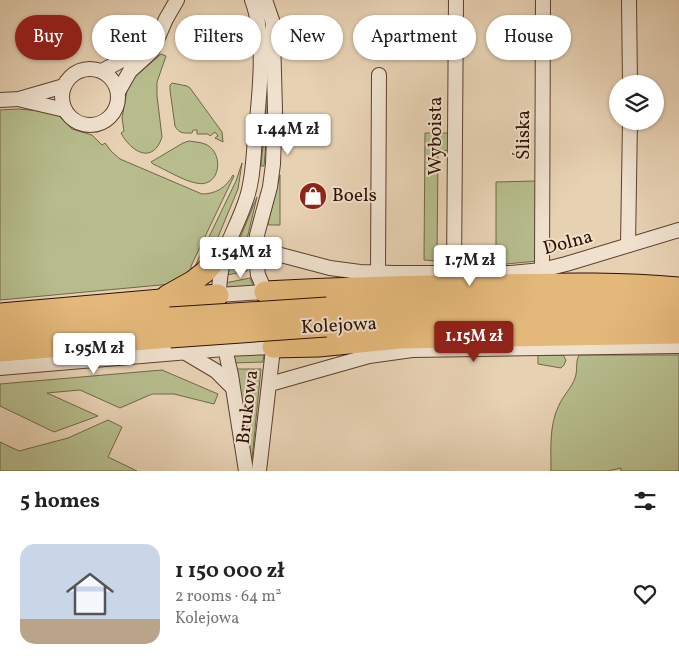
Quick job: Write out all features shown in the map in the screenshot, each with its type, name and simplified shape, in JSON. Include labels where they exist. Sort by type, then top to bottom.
[{"type":"highway","points":[[158,300],[198,277],[208,269],[226,248]]},
{"type":"highway","points":[[265,292],[360,287],[536,284],[651,285],[679,288]]},
{"type":"highway","points":[[0,314],[218,296]]},
{"type":"highway","name":"Kolejowa","points":[[0,351],[175,336],[427,304],[573,300],[679,301]]},
{"type":"highway","name":"Kolejowa","points":[[326,317],[679,320]]},
{"type":"highway","name":"Kolejowa","points":[[0,333],[175,336]]},
{"type":"highway","points":[[273,347],[318,346],[400,338],[679,333]]},
{"type":"street","points":[[252,0],[256,10],[260,37],[260,85],[251,183],[246,201],[226,248],[218,296],[265,292],[258,275],[255,250],[257,235],[270,187],[273,164],[275,110],[274,60]]},
{"type":"street","points":[[265,0],[271,17]]},
{"type":"street","points":[[274,15],[275,0]]},
{"type":"street","name":"Wyboista","points":[[454,273],[456,0]]},
{"type":"street","name":"Śliska","points":[[542,270],[543,0]]},
{"type":"street","points":[[629,0],[630,75]]},
{"type":"street","points":[[165,22],[176,2]]},
{"type":"street","points":[[102,72],[123,60]]},
{"type":"street","points":[[118,92],[114,82],[102,72],[91,69],[81,70],[72,75],[64,86],[62,96],[65,110],[76,122],[87,125],[97,124],[106,120],[113,114],[117,104],[118,92],[130,70],[141,60]]},
{"type":"street","points":[[378,273],[379,75]]},
{"type":"street","points":[[0,100],[19,99],[64,86]]},
{"type":"street","points":[[19,99],[65,110]]},
{"type":"street","points":[[628,245],[630,130]]},
{"type":"street","name":"Dolna","points":[[255,250],[330,268],[378,273],[511,273],[542,270],[566,264],[679,230]]},
{"type":"street","name":"Brukowa","points":[[259,471],[270,384],[274,318],[265,292]]},
{"type":"street","name":"Brukowa","points":[[218,296],[220,328],[231,375],[246,471]]},
{"type":"street","points":[[0,368],[175,336],[224,349],[273,347]]},
{"type":"street","points":[[175,336],[232,387]]},
{"type":"street","name":"Kolejowa","points":[[270,384],[369,356],[412,350],[679,346]]},
{"type":"green space","points":[[265,40],[269,108],[264,166],[261,166],[266,116]]},
{"type":"green space","points":[[154,60],[165,60],[157,82],[162,137],[158,146],[148,153],[142,153],[130,146],[121,133],[124,131],[122,118],[127,91],[135,77]]},
{"type":"green space","points":[[172,83],[190,88],[222,132],[223,142],[215,138],[218,136],[215,132],[210,136],[208,134],[197,134],[197,130],[193,130],[192,133],[184,133],[177,129],[170,90]]},
{"type":"green space","points":[[18,109],[57,114],[72,129],[92,135],[102,145],[105,143],[120,159],[202,194],[220,189],[233,175],[191,266],[191,270],[171,284],[0,300],[0,110]]},
{"type":"green space","points":[[425,133],[450,133],[450,150],[438,151],[437,261],[424,260]]},
{"type":"green space","points":[[189,141],[205,144],[216,154],[218,161],[217,169],[211,181],[204,183],[191,182],[151,162]]},
{"type":"green space","points":[[242,163],[238,189],[213,249],[210,255],[195,266],[236,181]]},
{"type":"green space","points":[[280,175],[280,225],[269,225],[268,223]]},
{"type":"green space","points":[[536,181],[537,261],[496,265],[496,182]]},
{"type":"green space","points":[[257,197],[246,243],[247,271],[227,275],[230,262]]},
{"type":"green space","points":[[250,278],[253,285],[251,286],[226,288],[225,283]]},
{"type":"green space","points":[[264,353],[263,362],[233,363],[232,356]]},
{"type":"green space","points":[[538,355],[563,355],[566,360],[561,368],[538,364]]},
{"type":"green space","points":[[579,355],[679,355],[679,471],[621,471],[621,468],[608,471],[551,471],[551,437],[554,421],[559,405],[575,378]]},
{"type":"green space","points":[[234,369],[261,369],[251,469],[243,404]]},
{"type":"green space","points":[[162,370],[218,394],[214,404],[174,394],[152,394],[120,408],[80,390],[47,393],[98,416],[54,432],[0,406],[0,384]]},
{"type":"green space","points":[[108,420],[122,427],[108,457],[137,471],[0,471],[0,442],[19,451],[68,438]]},
{"type":"place","name":"Boels","points":[[313,196]]}]
